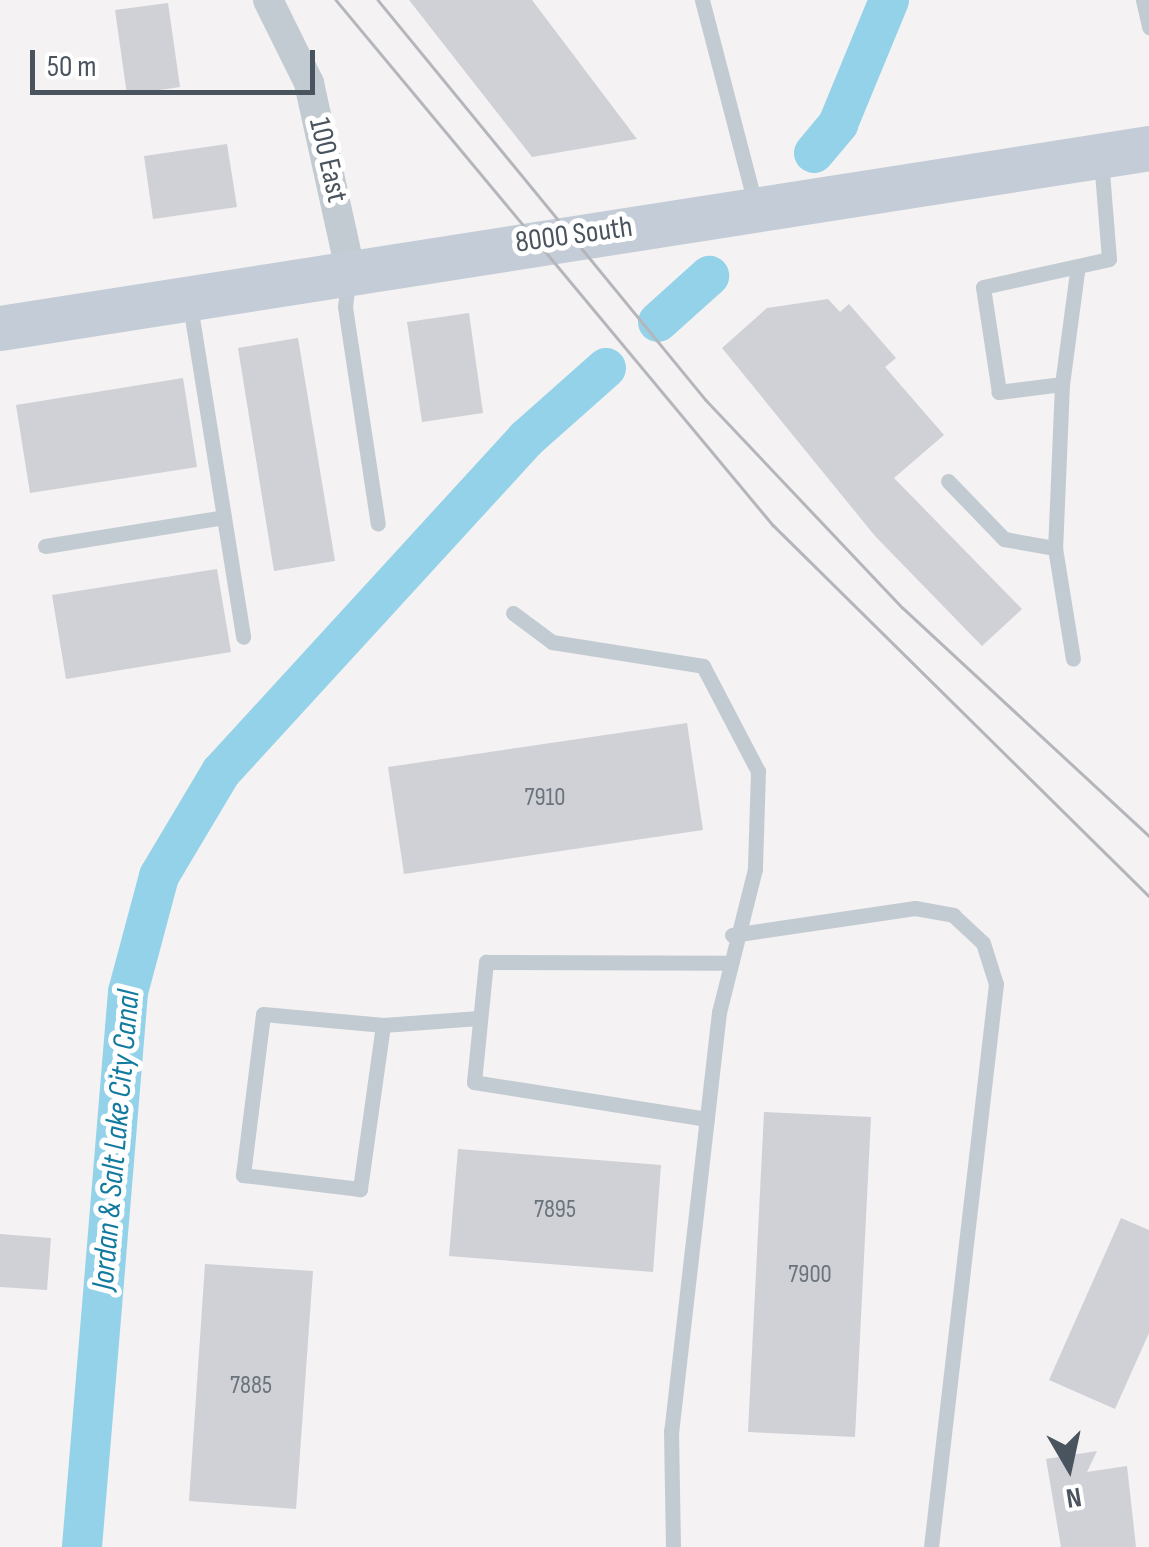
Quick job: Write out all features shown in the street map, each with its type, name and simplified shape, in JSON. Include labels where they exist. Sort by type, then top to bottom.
[{"type":"street","name":"100 East","points":[[268,0],[309,83],[350,270]]},
{"type":"street","name":"8000 South","points":[[0,328],[350,270],[1149,148]]},
{"type":"lane","points":[[702,0],[757,210]]},
{"type":"lane","points":[[1143,0],[1149,27]]},
{"type":"lane","points":[[1062,384],[999,392],[983,287],[1077,272],[1108,259],[1113,238],[1100,156]]},
{"type":"lane","points":[[350,270],[345,307],[378,524]]},
{"type":"lane","points":[[1074,659],[1055,548],[1062,384],[1077,272]]},
{"type":"lane","points":[[189,296],[243,636]]},
{"type":"lane","points":[[948,480],[1004,539],[1055,548]]},
{"type":"lane","points":[[45,546],[224,517]]},
{"type":"lane","points":[[512,612],[552,642],[703,666],[758,771],[755,869],[726,963],[671,1431],[674,1547]]},
{"type":"lane","points":[[732,935],[915,908],[953,915],[982,943],[996,984],[932,1547]]},
{"type":"lane","points":[[708,1119],[474,1082],[479,1018],[486,962],[726,963]]},
{"type":"lane","points":[[383,1025],[360,1188],[243,1175],[263,1014],[383,1025],[479,1018]]},
{"type":"building","points":[[409,0],[532,0],[637,139],[532,157]]},
{"type":"building","points":[[168,3],[180,87],[127,95],[115,10]]},
{"type":"building","points":[[227,144],[237,207],[153,219],[144,156]]},
{"type":"building","points":[[828,299],[840,312],[849,304],[896,358],[885,367],[944,435],[894,478],[1022,609],[982,646],[875,536],[722,348],[767,308]]},
{"type":"building","points":[[469,313],[483,413],[422,422],[407,322]]},
{"type":"building","points":[[298,338],[335,561],[274,571],[238,348]]},
{"type":"building","points":[[183,378],[197,467],[30,493],[16,405]]},
{"type":"building","points":[[217,569],[231,652],[66,679],[52,595]]},
{"type":"building","points":[[687,723],[703,830],[404,874],[388,767]]},
{"type":"building","points":[[764,1112],[871,1117],[855,1437],[748,1432]]},
{"type":"building","points":[[458,1149],[661,1165],[653,1272],[449,1256]]},
{"type":"building","points":[[1121,1218],[1149,1230],[1149,1333],[1115,1409],[1049,1380]]},
{"type":"building","points":[[0,1234],[51,1238],[47,1290],[0,1287]]},
{"type":"building","points":[[205,1264],[313,1271],[296,1509],[189,1501]]},
{"type":"building","points":[[1097,1451],[1087,1472],[1127,1466],[1136,1547],[1061,1547],[1046,1459]]},
{"type":"waterway","name":"Jordan & Salt Lake City Canal","points":[[814,153],[838,124],[889,0]]},
{"type":"waterway","name":"Jordan & Salt Lake City Canal","points":[[658,322],[709,276]]},
{"type":"waterway","name":"Jordan & Salt Lake City Canal","points":[[82,1547],[128,992],[159,876],[221,772],[526,439],[606,368]]},
{"type":"tram line","points":[[336,0],[773,525],[1149,896]]},
{"type":"tram line","points":[[378,0],[706,400],[903,608],[1149,836]]}]
